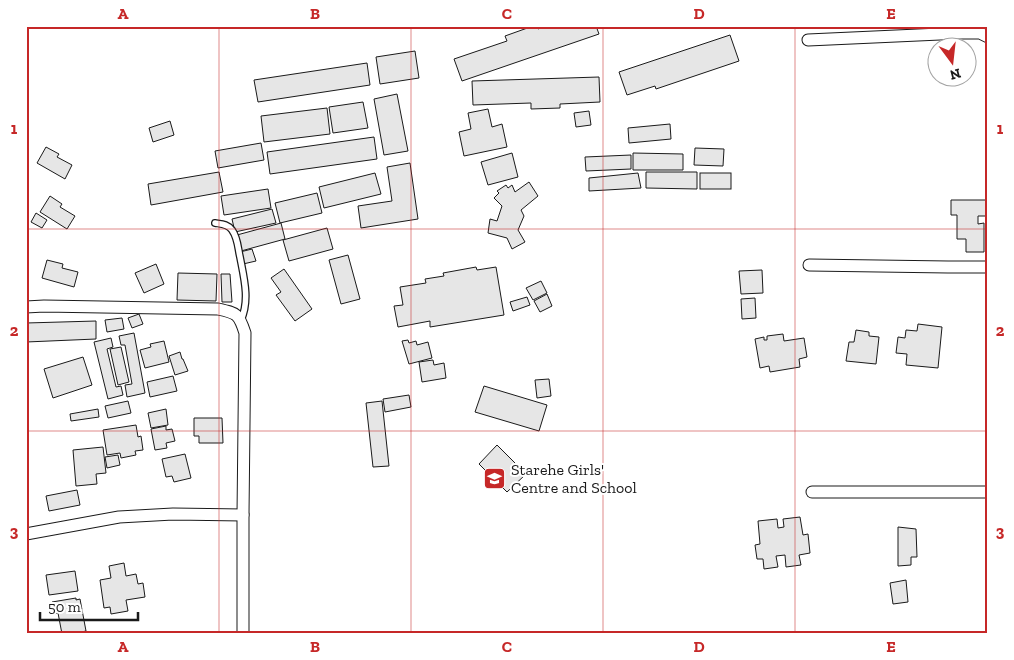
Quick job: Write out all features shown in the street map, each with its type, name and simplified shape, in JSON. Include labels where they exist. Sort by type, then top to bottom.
[{"type":"street","points":[[808,40],[962,33],[980,33],[988,36]]},
{"type":"street","points":[[809,265],[988,267]]},
{"type":"street","points":[[26,307],[218,309],[232,312],[241,320],[245,333],[243,634]]},
{"type":"street","points":[[812,492],[988,492]]},
{"type":"street","points":[[26,534],[119,517],[173,514],[243,514]]},
{"type":"lane","points":[[215,223],[224,224],[232,229],[236,239],[246,286],[244,314],[241,320]]},
{"type":"building","points":[[537,26],[538,29],[545,26],[596,26],[599,34],[462,81],[454,59],[507,41],[505,36]]},
{"type":"building","points":[[730,35],[739,61],[656,89],[655,86],[627,95],[619,72]]},
{"type":"building","points":[[415,51],[419,78],[380,84],[376,57]]},
{"type":"building","points":[[367,63],[370,85],[258,102],[254,80]]},
{"type":"building","points":[[599,77],[600,102],[560,104],[560,108],[531,109],[531,103],[473,105],[472,81]]},
{"type":"building","points":[[397,94],[408,151],[384,155],[374,99]]},
{"type":"building","points":[[363,102],[368,128],[333,133],[329,107]]},
{"type":"building","points":[[327,108],[330,134],[264,142],[261,116]]},
{"type":"building","points":[[488,109],[492,127],[502,124],[507,147],[464,156],[459,132],[471,129],[468,113]]},
{"type":"building","points":[[589,111],[591,125],[576,127],[574,113]]},
{"type":"building","points":[[170,121],[174,135],[153,142],[149,128]]},
{"type":"building","points":[[670,124],[671,139],[629,143],[628,128]]},
{"type":"building","points":[[374,137],[377,159],[270,174],[267,152]]},
{"type":"building","points":[[261,143],[264,160],[218,168],[215,151]]},
{"type":"building","points":[[46,147],[59,154],[57,157],[72,165],[65,179],[37,163]]},
{"type":"building","points":[[695,148],[724,149],[723,166],[694,165]]},
{"type":"building","points":[[512,153],[518,177],[488,185],[481,162]]},
{"type":"building","points":[[633,153],[683,154],[683,170],[633,170]]},
{"type":"building","points":[[631,155],[631,169],[586,171],[585,157]]},
{"type":"building","points":[[410,163],[418,219],[361,228],[358,206],[392,201],[387,167]]},
{"type":"building","points":[[219,172],[223,192],[151,205],[148,184]]},
{"type":"building","points":[[646,172],[697,172],[697,189],[646,188]]},
{"type":"building","points":[[375,173],[381,194],[324,208],[319,187]]},
{"type":"building","points":[[638,173],[641,188],[589,191],[589,178]]},
{"type":"building","points":[[700,173],[731,173],[731,189],[700,189]]},
{"type":"building","points":[[529,182],[538,196],[521,210],[524,216],[518,230],[525,242],[512,249],[507,238],[488,233],[490,219],[497,221],[502,206],[494,198],[499,193],[497,191],[506,185],[508,188],[512,185],[515,192]]},
{"type":"building","points":[[268,189],[271,208],[224,215],[221,196]]},
{"type":"building","points":[[317,193],[322,213],[280,223],[275,203]]},
{"type":"building","points":[[50,196],[62,204],[60,207],[75,216],[67,229],[40,212]]},
{"type":"building","points":[[951,200],[988,200],[988,216],[978,216],[978,224],[984,223],[984,252],[966,252],[966,239],[957,239],[957,215],[951,215]]},
{"type":"building","points":[[272,209],[276,223],[235,232],[232,219]]},
{"type":"building","points":[[36,213],[47,220],[42,228],[31,222]]},
{"type":"building","points":[[281,223],[285,239],[241,251],[237,235]]},
{"type":"building","points":[[327,228],[333,249],[289,261],[283,240]]},
{"type":"building","points":[[252,249],[256,261],[243,264],[240,252]]},
{"type":"building","points":[[348,255],[360,299],[341,304],[329,260]]},
{"type":"building","points":[[47,260],[63,264],[62,268],[78,272],[74,287],[42,278]]},
{"type":"building","points":[[156,264],[164,284],[144,293],[135,273]]},
{"type":"building","points":[[476,267],[477,270],[496,267],[504,315],[430,327],[430,321],[398,327],[394,306],[403,305],[400,287],[426,283],[425,279],[444,276],[443,273]]},
{"type":"building","points":[[284,269],[312,309],[295,321],[276,295],[281,292],[271,278]]},
{"type":"building","points":[[762,270],[763,293],[741,294],[739,271]]},
{"type":"building","points":[[178,273],[217,274],[216,301],[177,300]]},
{"type":"building","points":[[221,274],[230,274],[232,302],[222,302]]},
{"type":"building","points":[[541,281],[547,293],[533,300],[526,288]]},
{"type":"building","points":[[547,294],[552,306],[540,312],[534,301]]},
{"type":"building","points":[[527,297],[530,305],[513,311],[510,302]]},
{"type":"building","points":[[755,298],[756,318],[742,319],[741,299]]},
{"type":"building","points":[[139,314],[143,324],[132,328],[128,318]]},
{"type":"building","points":[[122,318],[124,329],[107,332],[105,320]]},
{"type":"building","points":[[96,321],[96,339],[26,342],[26,323]]},
{"type":"building","points":[[918,324],[942,327],[938,368],[906,365],[907,354],[896,353],[898,337],[905,338],[906,330],[917,331]]},
{"type":"building","points":[[856,330],[869,332],[869,336],[879,337],[876,364],[846,361],[849,342],[854,342]]},
{"type":"building","points":[[134,333],[145,393],[127,397],[125,385],[132,384],[125,345],[121,345],[119,336]]},
{"type":"building","points":[[783,334],[784,341],[804,338],[807,357],[799,359],[800,367],[770,372],[769,366],[760,368],[755,339],[764,337],[764,340],[767,340],[767,336]]},
{"type":"building","points":[[111,338],[113,347],[107,349],[116,387],[121,386],[123,395],[108,399],[94,342]]},
{"type":"building","points":[[408,340],[409,343],[416,341],[417,345],[428,342],[432,358],[409,364],[402,341]]},
{"type":"building","points":[[164,341],[169,362],[145,368],[140,350],[151,347],[150,344]]},
{"type":"building","points":[[121,347],[129,382],[118,385],[110,349]]},
{"type":"building","points":[[180,352],[188,371],[175,375],[169,356]]},
{"type":"building","points":[[83,357],[92,385],[53,398],[44,369]]},
{"type":"building","points":[[433,360],[434,365],[444,363],[446,378],[422,382],[419,362]]},
{"type":"building","points":[[173,376],[177,391],[150,397],[147,382]]},
{"type":"building","points":[[549,379],[551,396],[537,398],[535,380]]},
{"type":"building","points":[[484,386],[547,405],[539,431],[475,412]]},
{"type":"building","points":[[409,395],[411,407],[385,412],[383,399]]},
{"type":"building","points":[[128,401],[131,413],[108,418],[105,406]]},
{"type":"building","points":[[382,401],[389,466],[373,467],[366,403]]},
{"type":"building","points":[[98,409],[99,417],[71,421],[70,414]]},
{"type":"building","points":[[166,409],[168,425],[151,428],[148,413]]},
{"type":"building","points":[[194,418],[222,418],[223,443],[199,443],[199,436],[194,436]]},
{"type":"building","points":[[136,425],[138,437],[141,436],[143,450],[135,451],[136,455],[121,458],[120,453],[107,455],[103,430]]},
{"type":"building","points":[[166,426],[166,430],[172,429],[175,441],[166,443],[167,448],[155,450],[151,429]]},
{"type":"building","points":[[497,445],[526,474],[507,492],[479,464]]},
{"type":"building","points":[[103,447],[106,473],[96,474],[97,484],[76,486],[73,450]]},
{"type":"building","points":[[185,454],[191,478],[174,482],[172,476],[166,477],[162,459]]},
{"type":"building","points":[[118,455],[120,465],[107,468],[105,457]]},
{"type":"building","points":[[77,490],[80,505],[49,511],[46,496]]},
{"type":"building","points":[[800,517],[803,535],[808,534],[810,553],[799,555],[801,565],[786,567],[785,555],[776,556],[778,567],[764,569],[763,559],[757,559],[755,545],[760,544],[758,521],[777,519],[778,528],[784,527],[783,519]]},
{"type":"building","points":[[898,527],[916,529],[917,557],[911,557],[911,565],[898,566]]},
{"type":"building","points":[[124,563],[126,576],[136,574],[138,584],[143,583],[145,597],[126,600],[128,611],[111,614],[110,607],[104,608],[100,580],[111,578],[109,566]]},
{"type":"building","points":[[75,571],[78,591],[49,595],[46,575]]},
{"type":"building","points":[[906,580],[908,602],[893,604],[890,583]]},
{"type":"building","points":[[76,598],[76,600],[80,599],[86,631],[62,634],[58,613],[54,614],[52,602]]},
{"type":"place","name":"Starehe Girls' Centre and School","points":[[495,478]]}]
